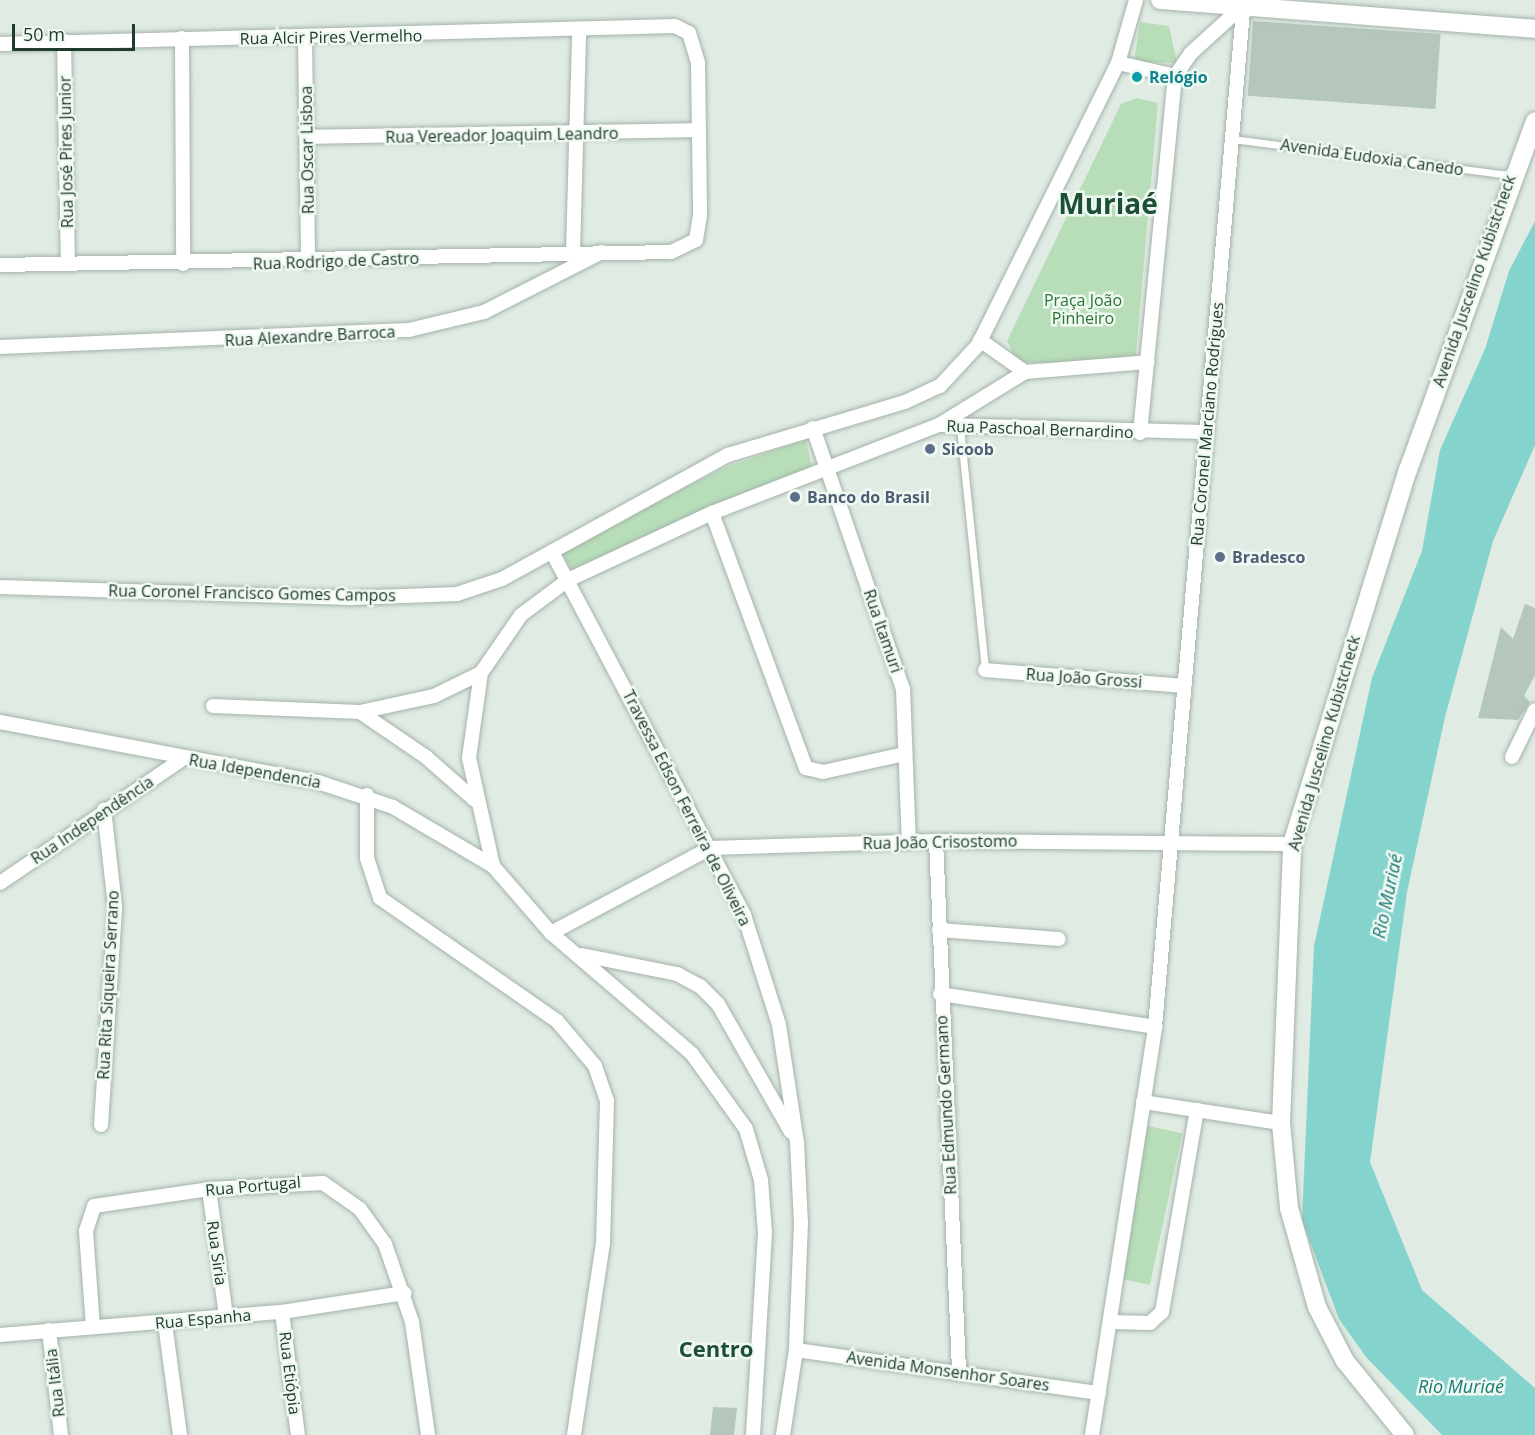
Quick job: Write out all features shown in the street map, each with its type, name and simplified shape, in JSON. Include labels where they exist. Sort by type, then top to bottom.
[{"type":"street","points":[[552,552],[728,455],[905,402],[940,386],[968,361],[1118,63],[1136,0]]},
{"type":"street","points":[[1160,0],[1244,3],[1535,29]]},
{"type":"street","points":[[1140,433],[1175,76],[1191,53],[1244,3]]},
{"type":"street","name":"Rua Coronel Marciano Rodrigues","points":[[1092,1435],[1155,1027],[1244,3]]},
{"type":"street","name":"Rua Alcir Pires Vermelho","points":[[0,44],[182,38],[579,33],[663,27],[685,29],[694,42],[696,130]]},
{"type":"street","points":[[573,252],[579,33]]},
{"type":"street","points":[[182,38],[183,264]]},
{"type":"street","name":"Rua Oscar Lisboa","points":[[304,38],[308,262]]},
{"type":"street","name":"Rua José Pires Junior","points":[[64,41],[68,263]]},
{"type":"street","points":[[1118,63],[1175,76]]},
{"type":"street","name":"Avenida Juscelino Kubistcheck","points":[[1405,1435],[1345,1361],[1317,1307],[1289,1208],[1281,1123],[1292,844],[1408,470],[1511,176],[1535,121]]},
{"type":"street","name":"Rua Vereador Joaquim Leandro","points":[[307,137],[576,135],[696,130]]},
{"type":"street","name":"Rua Rodrigo de Castro","points":[[0,265],[308,262],[603,251],[671,252],[690,247],[700,231],[696,130]]},
{"type":"street","name":"Rua Alexandre Barroca","points":[[0,347],[409,330],[493,308],[603,251]]},
{"type":"street","points":[[980,340],[1025,372]]},
{"type":"street","points":[[939,425],[1025,372],[1148,362]]},
{"type":"street","name":"Rua Paschoal Bernardino","points":[[481,673],[521,615],[568,580],[712,513],[939,425],[1140,433],[1206,432]]},
{"type":"street","name":"Rua Itamuri","points":[[813,428],[903,689],[909,842]]},
{"type":"street","points":[[712,513],[801,757],[813,772],[905,754]]},
{"type":"street","name":"Rua Coronel Francisco Gomes Campos","points":[[0,587],[351,598],[457,594],[502,579],[552,552]]},
{"type":"street","name":"Travessa Edson Ferreira de Oliveira","points":[[552,552],[711,848],[744,915],[779,1025],[796,1142],[801,1223],[796,1350],[783,1435]]},
{"type":"street","name":"Rua João Grossi","points":[[985,670],[1184,686]]},
{"type":"street","points":[[213,706],[360,712],[434,696],[481,673]]},
{"type":"street","points":[[481,673],[469,758],[475,800],[493,866],[551,933],[579,954],[692,1054],[746,1129],[761,1180],[765,1233],[753,1435]]},
{"type":"street","points":[[1512,757],[1535,710]]},
{"type":"street","points":[[360,712],[426,757],[475,800]]},
{"type":"street","name":"Rua Idependencia","points":[[0,722],[367,795],[493,866]]},
{"type":"street","name":"Rua Independência","points":[[0,883],[104,810],[184,758]]},
{"type":"street","points":[[367,795],[367,858],[381,898],[557,1021],[596,1066],[607,1101],[603,1243],[574,1435]]},
{"type":"street","name":"Rua Rita Siqueira Serrano","points":[[101,1125],[115,906],[104,810]]},
{"type":"street","name":"Rua João Crisostomo","points":[[711,848],[936,841],[1292,844]]},
{"type":"street","name":"Rua Edmundo Germano","points":[[936,841],[940,994],[959,1370]]},
{"type":"street","points":[[551,933],[711,848]]},
{"type":"street","points":[[939,930],[1059,939]]},
{"type":"street","points":[[579,954],[677,974],[700,986],[723,1012],[796,1142]]},
{"type":"street","points":[[940,994],[1155,1027]]},
{"type":"street","points":[[1143,1102],[1281,1123]]},
{"type":"street","points":[[1110,1322],[1150,1323],[1162,1312],[1197,1110]]},
{"type":"street","name":"Rua Portugal","points":[[93,1327],[89,1211],[209,1189],[308,1181],[339,1190],[385,1244],[405,1293],[428,1435]]},
{"type":"street","name":"Rua Siria","points":[[209,1189],[226,1316]]},
{"type":"street","name":"Rua Espanha","points":[[0,1335],[282,1312],[405,1293]]},
{"type":"street","name":"Rua Etiópia","points":[[282,1312],[298,1435]]},
{"type":"street","points":[[165,1323],[180,1435]]},
{"type":"street","name":"Rua Itália","points":[[49,1330],[61,1435]]},
{"type":"street","name":"Avenida Monsenhor Soares","points":[[796,1350],[959,1370],[1099,1393]]},
{"type":"lane","name":"Avenida Eudoxia Canedo","points":[[1232,138],[1511,176]]},
{"type":"lane","points":[[960,427],[985,670]]},
{"type":"green space","points":[[1140,22],[1169,26],[1177,63],[1134,62]]},
{"type":"green space","name":"Praça João Pinheiro","points":[[1137,98],[1158,103],[1135,365],[1017,362],[1007,341],[1121,104]]},
{"type":"green space","points":[[806,440],[812,468],[574,573],[561,551],[726,467]]},
{"type":"green space","points":[[1148,1126],[1182,1133],[1150,1285],[1116,1278]]},
{"type":"water","name":"Rio Muriaé","points":[[1535,221],[1535,445],[1493,541],[1445,717],[1407,892],[1370,1162],[1422,1290],[1535,1388],[1535,1435],[1442,1435],[1366,1357],[1339,1319],[1302,1220],[1314,946],[1372,678],[1422,551],[1440,450],[1485,349],[1509,271]]},
{"type":"building","points":[[1253,21],[1441,34],[1435,109],[1248,96]]},
{"type":"building","points":[[1525,604],[1535,608],[1535,675],[1524,696],[1530,702],[1518,720],[1478,718],[1501,627],[1513,639]]},
{"type":"building","points":[[713,1407],[737,1408],[734,1435],[710,1435]]},
{"type":"place","name":"Relógio","points":[[1137,77]]},
{"type":"place","name":"Sicoob","points":[[930,449]]},
{"type":"place","name":"Banco do Brasil","points":[[795,497]]},
{"type":"place","name":"Bradesco","points":[[1220,557]]},
{"type":"district","name":"Muriaé","points":[[1108,203]]},
{"type":"district","name":"Centro","points":[[716,1349]]}]
